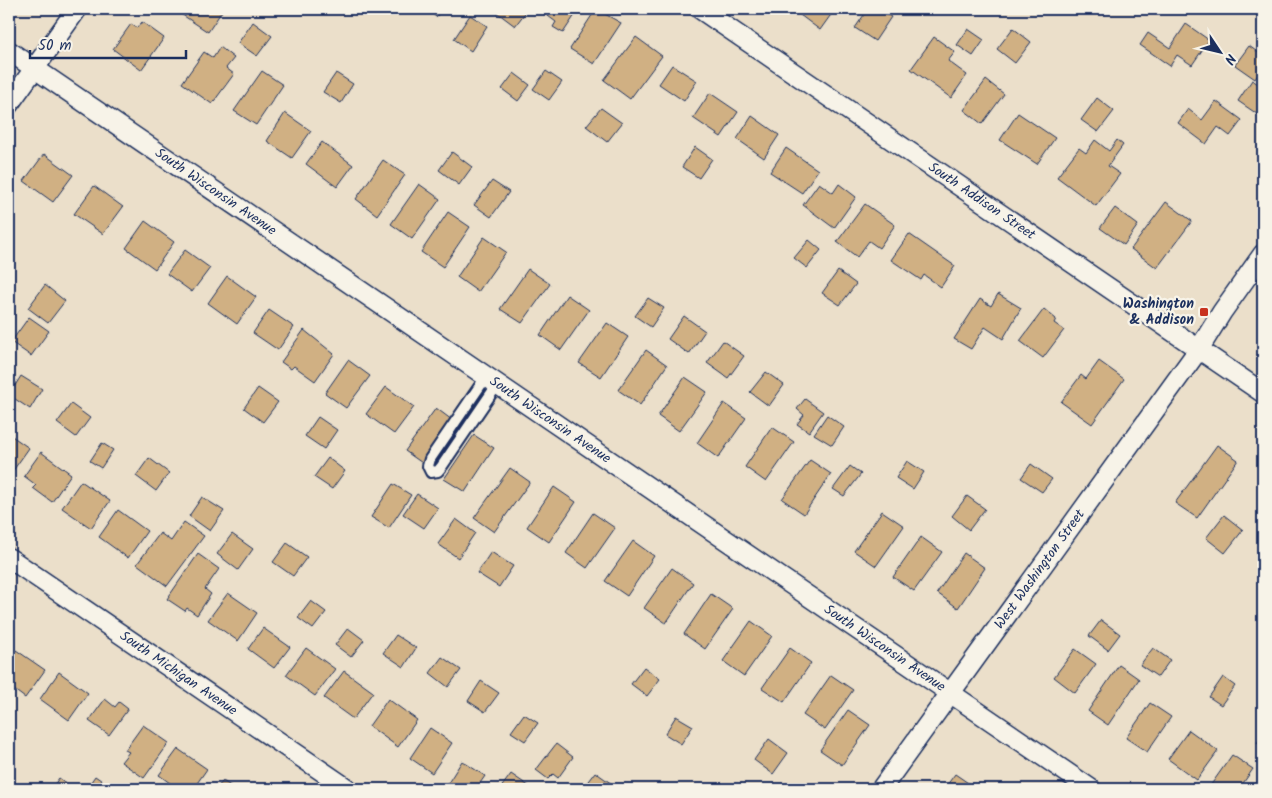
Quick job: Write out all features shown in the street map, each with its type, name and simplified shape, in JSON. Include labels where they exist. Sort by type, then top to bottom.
[{"type":"street","points":[[9,104],[77,9]]},
{"type":"street","name":"South Addison Street","points":[[700,9],[1263,394]]},
{"type":"street","name":"South Wisconsin Avenue","points":[[9,52],[1091,789]]},
{"type":"street","name":"West Washington Street","points":[[881,789],[1199,350],[1222,312],[1263,254]]},
{"type":"street","name":"South Michigan Avenue","points":[[9,558],[348,789]]},
{"type":"lane","points":[[492,381],[442,466],[438,471],[431,472],[428,466],[430,459],[492,381]]},
{"type":"building","points":[[180,9],[219,9],[222,11],[208,32],[178,12]]},
{"type":"building","points":[[426,9],[442,9],[436,17]]},
{"type":"building","points":[[497,9],[528,9],[515,26],[495,11]]},
{"type":"building","points":[[548,9],[579,9],[563,33],[553,27],[556,22],[544,13]]},
{"type":"building","points":[[596,9],[621,23],[594,64],[570,49]]},
{"type":"building","points":[[806,9],[835,9],[820,30],[800,15]]},
{"type":"building","points":[[868,9],[879,9],[891,17],[875,41],[855,28]]},
{"type":"building","points":[[470,15],[487,26],[471,51],[454,39]]},
{"type":"building","points":[[142,22],[164,38],[141,70],[113,49],[131,24],[137,28]]},
{"type":"building","points":[[253,22],[272,36],[257,56],[238,43]]},
{"type":"building","points":[[1186,24],[1209,40],[1192,65],[1177,55],[1170,66],[1140,45],[1148,33],[1170,48]]},
{"type":"building","points":[[1013,28],[1031,42],[1015,63],[997,49]]},
{"type":"building","points":[[968,29],[984,40],[973,56],[957,45]]},
{"type":"building","points":[[636,37],[662,56],[630,99],[604,80]]},
{"type":"building","points":[[934,37],[955,52],[948,61],[967,75],[951,98],[911,69]]},
{"type":"building","points":[[1249,46],[1263,56],[1263,67],[1255,79],[1235,65]]},
{"type":"building","points":[[220,47],[234,58],[226,68],[234,74],[212,104],[182,83],[204,52],[213,58]]},
{"type":"building","points":[[672,65],[697,81],[684,101],[659,84]]},
{"type":"building","points":[[262,71],[283,85],[256,125],[234,111]]},
{"type":"building","points":[[546,71],[562,82],[549,100],[533,89]]},
{"type":"building","points":[[336,73],[353,84],[341,103],[323,92]]},
{"type":"building","points":[[514,73],[530,85],[518,101],[502,89]]},
{"type":"building","points":[[986,80],[1004,94],[982,124],[964,110]]},
{"type":"building","points":[[1252,80],[1263,87],[1263,118],[1238,101]]},
{"type":"building","points":[[710,93],[738,112],[721,137],[693,118]]},
{"type":"building","points":[[1097,98],[1114,111],[1098,132],[1081,120]]},
{"type":"building","points":[[1216,101],[1242,120],[1230,136],[1218,127],[1206,144],[1178,123],[1188,109],[1202,120]]},
{"type":"building","points":[[601,108],[622,123],[607,142],[586,126]]},
{"type":"building","points":[[285,113],[311,131],[292,158],[267,141]]},
{"type":"building","points":[[1018,113],[1055,138],[1037,164],[1000,140]]},
{"type":"building","points":[[752,116],[779,135],[764,158],[737,139]]},
{"type":"building","points":[[1095,140],[1109,151],[1117,140],[1123,145],[1108,166],[1120,174],[1096,206],[1057,177],[1079,148],[1086,153]]},
{"type":"building","points":[[322,142],[353,165],[337,187],[306,164]]},
{"type":"building","points":[[695,147],[712,159],[699,178],[682,167]]},
{"type":"building","points":[[786,148],[818,170],[802,193],[770,172]]},
{"type":"building","points":[[452,152],[472,167],[459,185],[439,170]]},
{"type":"building","points":[[44,154],[73,175],[53,202],[24,181]]},
{"type":"building","points":[[383,160],[405,175],[377,215],[356,199]]},
{"type":"building","points":[[492,181],[509,192],[491,217],[474,205]]},
{"type":"building","points":[[819,183],[833,193],[839,184],[856,197],[834,228],[803,205]]},
{"type":"building","points":[[419,184],[440,199],[412,239],[391,224]]},
{"type":"building","points":[[94,186],[123,207],[103,234],[74,214]]},
{"type":"building","points":[[1166,202],[1192,221],[1157,268],[1131,249]]},
{"type":"building","points":[[865,204],[895,225],[879,248],[869,241],[857,257],[837,242]]},
{"type":"building","points":[[1115,208],[1138,225],[1124,245],[1100,228]]},
{"type":"building","points":[[448,212],[470,227],[443,267],[421,252]]},
{"type":"building","points":[[145,221],[174,242],[155,269],[126,248]]},
{"type":"building","points":[[909,234],[955,266],[941,287],[924,275],[921,280],[891,260]]},
{"type":"building","points":[[484,237],[506,252],[478,292],[457,277]]},
{"type":"building","points":[[809,240],[821,250],[807,268],[794,258]]},
{"type":"building","points":[[185,250],[210,268],[192,292],[167,274]]},
{"type":"building","points":[[528,269],[550,284],[522,323],[500,309]]},
{"type":"building","points":[[838,271],[856,284],[840,305],[822,293]]},
{"type":"building","points":[[227,276],[256,297],[237,324],[208,303]]},
{"type":"building","points":[[45,285],[65,301],[48,323],[28,308]]},
{"type":"building","points":[[998,294],[1021,308],[1003,339],[985,327],[971,349],[954,339],[980,299],[991,306]]},
{"type":"building","points":[[567,295],[589,310],[561,350],[540,335]]},
{"type":"building","points":[[648,298],[664,308],[651,327],[635,316]]},
{"type":"building","points":[[1044,309],[1056,319],[1054,323],[1064,330],[1043,358],[1020,341]]},
{"type":"building","points":[[269,310],[294,327],[278,350],[253,333]]},
{"type":"building","points":[[684,316],[705,331],[689,354],[668,339]]},
{"type":"building","points":[[29,317],[49,331],[31,356],[11,342]]},
{"type":"building","points":[[607,323],[628,337],[601,377],[579,363]]},
{"type":"building","points":[[304,330],[334,354],[315,381],[294,366],[291,369],[281,362]]},
{"type":"building","points":[[723,341],[744,356],[728,378],[707,363]]},
{"type":"building","points":[[646,350],[667,365],[640,405],[618,390]]},
{"type":"building","points":[[348,360],[370,376],[346,408],[325,393]]},
{"type":"building","points":[[1099,361],[1124,379],[1092,424],[1061,402],[1081,375],[1086,379]]},
{"type":"building","points":[[766,372],[784,385],[769,406],[750,392]]},
{"type":"building","points":[[21,376],[42,389],[30,409],[9,395]]},
{"type":"building","points":[[685,377],[707,392],[679,431],[658,416]]},
{"type":"building","points":[[386,387],[414,407],[394,434],[366,414]]},
{"type":"building","points":[[258,388],[278,402],[263,422],[244,408]]},
{"type":"building","points":[[805,399],[823,412],[809,432],[797,424],[804,415],[797,409]]},
{"type":"building","points":[[724,403],[746,418],[718,458],[697,443]]},
{"type":"building","points":[[71,404],[90,418],[76,437],[57,423]]},
{"type":"building","points":[[436,408],[456,423],[425,465],[405,451]]},
{"type":"building","points":[[827,415],[844,427],[832,445],[814,434]]},
{"type":"building","points":[[318,417],[337,430],[324,449],[305,436]]},
{"type":"building","points":[[772,427],[794,442],[766,482],[745,467]]},
{"type":"building","points":[[9,434],[29,448],[12,472],[9,470]]},
{"type":"building","points":[[474,435],[494,448],[465,492],[444,479]]},
{"type":"building","points":[[102,443],[113,450],[101,468],[90,461]]},
{"type":"building","points":[[1217,445],[1238,460],[1197,518],[1175,503]]},
{"type":"building","points":[[41,452],[71,474],[52,502],[33,488],[36,485],[24,476]]},
{"type":"building","points":[[149,458],[169,473],[156,491],[136,476]]},
{"type":"building","points":[[328,458],[345,471],[332,489],[314,477]]},
{"type":"building","points":[[810,460],[831,474],[804,514],[782,499]]},
{"type":"building","points":[[907,461],[924,472],[913,489],[896,478]]},
{"type":"building","points":[[1031,464],[1052,479],[1042,492],[1021,478]]},
{"type":"building","points":[[850,466],[861,474],[844,496],[833,489]]},
{"type":"building","points":[[510,468],[530,482],[494,532],[474,518]]},
{"type":"building","points":[[81,481],[110,501],[91,528],[62,508]]},
{"type":"building","points":[[393,484],[411,495],[389,528],[371,517]]},
{"type":"building","points":[[554,487],[576,502],[549,542],[527,527]]},
{"type":"building","points":[[417,494],[438,508],[424,528],[403,514]]},
{"type":"building","points":[[967,496],[985,509],[969,530],[952,516]]},
{"type":"building","points":[[202,497],[224,511],[210,531],[189,516]]},
{"type":"building","points":[[118,510],[147,531],[128,558],[99,537]]},
{"type":"building","points":[[882,511],[904,526],[876,566],[854,551]]},
{"type":"building","points":[[593,513],[615,528],[587,568],[566,553]]},
{"type":"building","points":[[1224,515],[1243,530],[1225,553],[1206,538]]},
{"type":"building","points":[[456,519],[475,533],[458,558],[438,544]]},
{"type":"building","points":[[184,522],[204,536],[167,586],[137,564],[160,533],[171,541]]},
{"type":"building","points":[[232,534],[253,549],[238,570],[217,554]]},
{"type":"building","points":[[921,537],[942,552],[914,591],[893,577]]},
{"type":"building","points":[[633,541],[654,556],[627,596],[605,581]]},
{"type":"building","points":[[287,543],[307,557],[293,576],[273,562]]},
{"type":"building","points":[[491,552],[513,566],[499,587],[477,573]]},
{"type":"building","points":[[964,553],[985,568],[958,608],[937,593]]},
{"type":"building","points":[[198,554],[219,569],[205,589],[211,594],[197,615],[187,608],[185,611],[167,599]]},
{"type":"building","points":[[672,568],[693,583],[666,623],[644,608]]},
{"type":"building","points":[[228,593],[257,613],[238,641],[208,620]]},
{"type":"building","points":[[711,594],[733,609],[705,649],[684,634]]},
{"type":"building","points":[[311,601],[326,612],[313,629],[298,618]]},
{"type":"building","points":[[1101,620],[1120,634],[1108,650],[1089,636]]},
{"type":"building","points":[[751,621],[772,636],[744,676],[723,661]]},
{"type":"building","points":[[263,628],[290,647],[274,668],[248,649]]},
{"type":"building","points":[[348,628],[364,640],[351,657],[335,645]]},
{"type":"building","points":[[396,635],[416,648],[404,667],[383,653]]},
{"type":"building","points":[[306,648],[335,669],[315,696],[286,675]]},
{"type":"building","points":[[790,648],[811,663],[784,702],[762,688]]},
{"type":"building","points":[[1153,648],[1170,660],[1158,677],[1140,665]]},
{"type":"building","points":[[1075,649],[1096,664],[1075,693],[1054,677]]},
{"type":"building","points":[[16,650],[45,670],[25,698],[9,686],[9,660]]},
{"type":"building","points":[[442,657],[461,670],[448,687],[430,673]]},
{"type":"building","points":[[1119,665],[1139,679],[1108,725],[1088,711]]},
{"type":"building","points":[[644,667],[660,679],[647,696],[631,684]]},
{"type":"building","points":[[344,671],[373,692],[353,719],[324,698]]},
{"type":"building","points":[[59,672],[88,693],[69,720],[40,699]]},
{"type":"building","points":[[831,675],[853,690],[825,730],[803,715]]},
{"type":"building","points":[[1223,677],[1235,686],[1221,705],[1209,697]]},
{"type":"building","points":[[481,681],[499,693],[485,712],[468,701]]},
{"type":"building","points":[[105,699],[115,707],[119,702],[128,709],[109,735],[89,721]]},
{"type":"building","points":[[388,699],[417,720],[398,747],[369,726]]},
{"type":"building","points":[[1150,703],[1171,717],[1147,752],[1126,738]]},
{"type":"building","points":[[848,710],[870,725],[842,765],[820,750]]},
{"type":"building","points":[[524,714],[538,723],[525,741],[511,732]]},
{"type":"building","points":[[676,716],[693,726],[681,744],[665,734]]},
{"type":"building","points":[[143,725],[169,743],[144,778],[121,762],[129,752],[125,750]]},
{"type":"building","points":[[430,728],[452,743],[432,773],[410,758]]},
{"type":"building","points":[[1189,730],[1218,751],[1197,780],[1168,759]]},
{"type":"building","points":[[1263,734],[1263,747],[1257,743]]},
{"type":"building","points":[[769,739],[788,753],[773,774],[754,760]]},
{"type":"building","points":[[556,744],[573,757],[558,778],[553,774],[548,779],[536,770]]},
{"type":"building","points":[[178,749],[207,769],[193,789],[178,789],[159,775]]},
{"type":"building","points":[[1232,755],[1253,769],[1239,789],[1208,789]]},
{"type":"building","points":[[462,761],[485,776],[476,789],[458,789],[448,783]]},
{"type":"building","points":[[595,772],[612,784],[609,789],[582,789]]},
{"type":"building","points":[[511,774],[533,789],[500,789]]},
{"type":"building","points":[[955,774],[977,789],[944,789]]},
{"type":"building","points":[[95,776],[111,787],[109,789],[86,789]]},
{"type":"building","points":[[59,778],[74,789],[51,789]]},
{"type":"building","points":[[223,781],[235,789],[216,789]]},
{"type":"place","name":"Washington & Addison","points":[[1204,312]]}]
